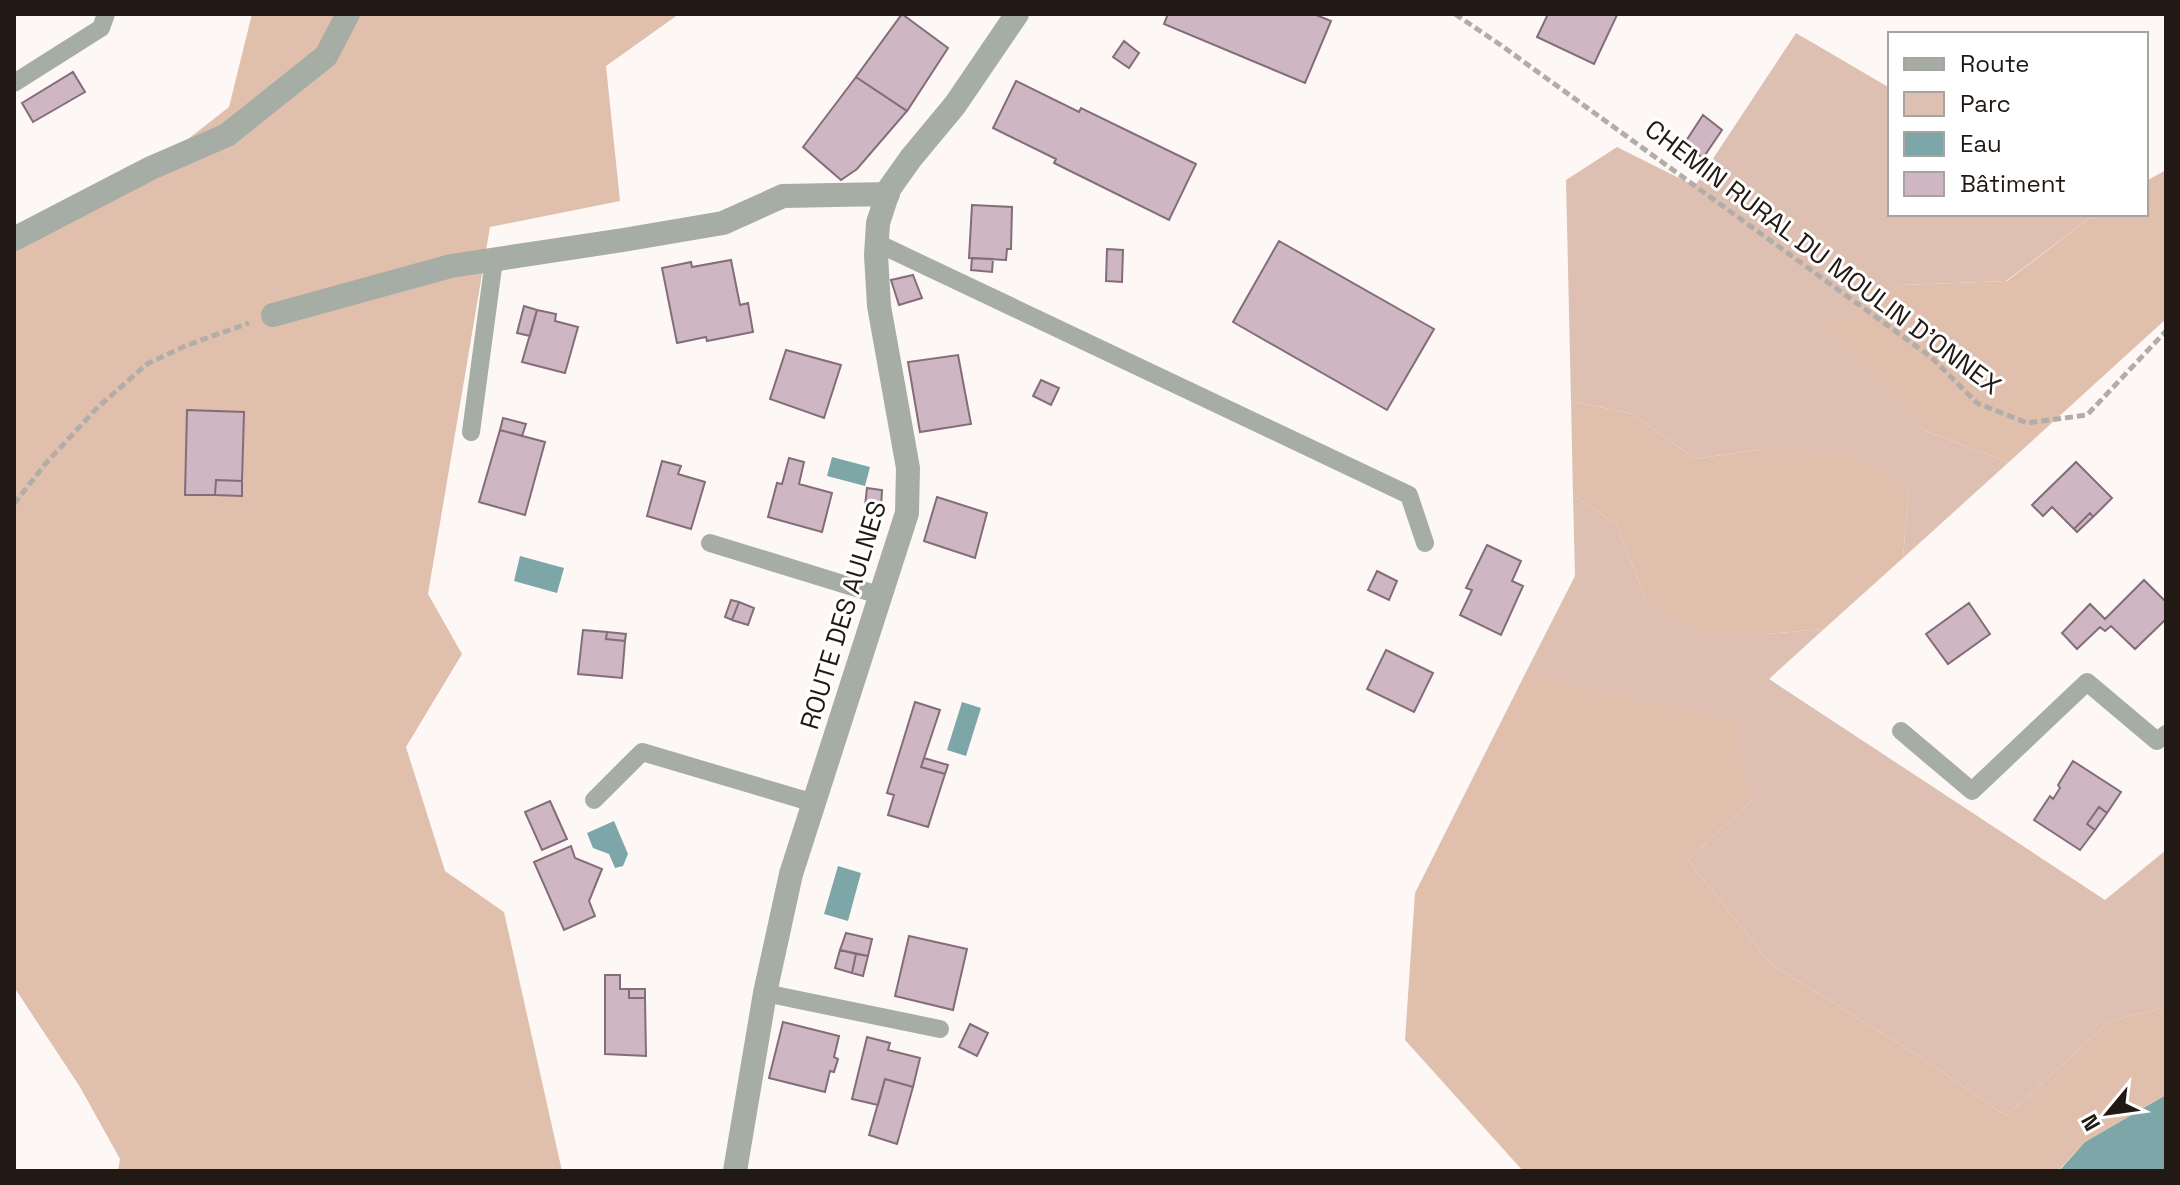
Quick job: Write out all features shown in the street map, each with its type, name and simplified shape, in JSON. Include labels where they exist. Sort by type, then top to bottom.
[{"type":"street","points":[[14,239],[151,168],[227,135],[326,56],[348,14]]},
{"type":"street","name":"ROUTE DES AULNES","points":[[735,1171],[765,993],[791,874],[907,513],[908,468],[879,306],[878,223],[888,194],[911,158],[955,105],[1017,14]]},
{"type":"street","points":[[273,315],[451,266],[723,223],[783,196],[888,194]]},
{"type":"lane","points":[[14,83],[101,28],[106,14]]},
{"type":"lane","points":[[877,243],[1409,495],[1425,543]]},
{"type":"lane","points":[[471,432],[494,260]]},
{"type":"lane","points":[[710,543],[882,596]]},
{"type":"lane","points":[[1901,731],[1972,791],[2087,682],[2157,741],[2166,734]]},
{"type":"lane","points":[[594,800],[642,752],[814,803]]},
{"type":"lane","points":[[765,993],[940,1029]]},
{"type":"path","name":"CHEMIN RURAL DU MOULIN D'ONNEX","points":[[1455,14],[1931,357],[1977,403],[2027,423],[2087,415],[2166,331]]},
{"type":"path","points":[[14,504],[46,463],[97,408],[147,364],[185,346],[273,315]]},
{"type":"green space","points":[[1796,33],[1888,87],[1888,216],[2092,216],[2006,281],[1902,285],[1828,330],[1925,431],[2009,462],[1903,558],[1909,489],[1763,449],[1695,459],[1633,414],[1571,401],[1566,180],[1617,147],[1695,186]]},
{"type":"green space","points":[[1573,495],[1616,524],[1645,597],[1766,634],[1824,629],[1769,679],[2105,900],[2166,850],[2166,1007],[2110,1021],[2006,1116],[1925,1060],[1771,964],[1688,860],[1751,801],[1525,674],[1575,576]]},
{"type":"shaded area","points":[[252,14],[679,14],[606,66],[620,201],[490,227],[428,594],[462,654],[406,747],[445,871],[504,912],[562,1171],[118,1171],[120,1159],[80,1087],[14,987],[14,239],[151,168],[229,107]]},
{"type":"shaded area","points":[[2166,170],[2166,319],[2009,462],[1925,431],[1827,330],[1902,285],[2007,281],[2092,216],[2148,216],[2148,180]]},
{"type":"shaded area","points":[[1571,401],[1633,414],[1695,459],[1763,449],[1851,454],[1909,489],[1903,558],[1824,629],[1766,634],[1690,629],[1645,597],[1616,524],[1573,495]]},
{"type":"shaded area","points":[[1525,674],[1732,721],[1751,801],[1688,860],[1771,964],[1925,1060],[2006,1116],[2110,1021],[2166,1007],[2166,1095],[2085,1142],[2058,1171],[1523,1171],[1405,1040],[1415,893]]},
{"type":"water","points":[[832,457],[870,467],[865,486],[827,476]]},
{"type":"water","points":[[520,556],[564,568],[557,593],[514,581]]},
{"type":"water","points":[[962,702],[981,708],[966,756],[947,750]]},
{"type":"water","points":[[614,821],[628,854],[623,866],[615,868],[609,854],[593,848],[587,833]]},
{"type":"water","points":[[838,866],[861,873],[848,921],[824,914]]},
{"type":"water","points":[[2166,1095],[2166,1171],[2059,1171],[2085,1142]]},
{"type":"building","points":[[902,14],[948,48],[907,111],[856,77]]},
{"type":"building","points":[[1168,14],[1314,14],[1331,21],[1305,83],[1164,24]]},
{"type":"building","points":[[1548,14],[1617,15],[1594,64],[1537,37]]},
{"type":"building","points":[[1124,41],[1139,53],[1129,68],[1113,57]]},
{"type":"building","points":[[73,72],[85,92],[33,122],[22,103]]},
{"type":"building","points":[[856,77],[907,111],[857,169],[841,180],[803,147]]},
{"type":"building","points":[[1016,81],[1079,112],[1081,108],[1196,164],[1169,220],[1054,163],[1056,159],[993,128]]},
{"type":"building","points":[[1703,115],[1722,130],[1703,158],[1684,144]]},
{"type":"building","points":[[972,205],[1012,207],[1011,249],[1007,249],[1006,260],[969,258]]},
{"type":"building","points":[[1279,241],[1434,329],[1387,410],[1233,322]]},
{"type":"building","points":[[1107,249],[1123,250],[1122,282],[1106,281]]},
{"type":"building","points":[[972,258],[993,259],[992,272],[971,270]]},
{"type":"building","points":[[731,260],[740,305],[748,303],[753,332],[677,343],[662,268],[691,262],[692,267]]},
{"type":"building","points":[[913,275],[922,298],[899,305],[891,280]]},
{"type":"building","points":[[524,306],[537,310],[530,336],[517,333]]},
{"type":"building","points":[[537,310],[556,314],[555,321],[578,327],[565,373],[522,362]]},
{"type":"building","points":[[786,350],[841,365],[824,418],[770,399]]},
{"type":"building","points":[[958,355],[971,424],[920,432],[908,362]]},
{"type":"building","points":[[1041,380],[1059,388],[1051,405],[1033,396]]},
{"type":"building","points":[[187,410],[244,412],[242,481],[216,480],[215,495],[185,495]]},
{"type":"building","points":[[503,418],[526,424],[522,436],[500,430]]},
{"type":"building","points":[[500,430],[545,442],[525,515],[479,502]]},
{"type":"building","points":[[789,458],[804,462],[799,484],[832,493],[822,532],[768,517],[777,483],[782,484]]},
{"type":"building","points":[[662,461],[681,466],[678,474],[705,482],[691,529],[647,516]]},
{"type":"building","points":[[2076,462],[2112,498],[2093,517],[2090,513],[2074,529],[2052,507],[2043,516],[2032,505]]},
{"type":"building","points":[[216,480],[242,481],[242,496],[215,495]]},
{"type":"building","points":[[867,488],[882,490],[881,508],[865,506]]},
{"type":"building","points":[[937,497],[987,513],[975,558],[924,541]]},
{"type":"building","points":[[2090,513],[2093,517],[2077,532],[2074,529]]},
{"type":"building","points":[[1487,545],[1521,561],[1512,581],[1523,586],[1501,635],[1460,615],[1472,590],[1466,588]]},
{"type":"building","points":[[1377,571],[1397,581],[1389,600],[1368,590]]},
{"type":"building","points":[[2144,580],[2166,602],[2166,619],[2135,649],[2111,626],[2105,631],[2100,627],[2077,649],[2062,633],[2090,604],[2105,619]]},
{"type":"building","points":[[731,600],[739,602],[732,620],[725,617]]},
{"type":"building","points":[[739,602],[754,608],[748,625],[732,620]]},
{"type":"building","points":[[1969,603],[1990,634],[1948,664],[1926,634]]},
{"type":"building","points":[[583,630],[607,632],[606,639],[625,641],[622,678],[578,674]]},
{"type":"building","points":[[607,632],[626,634],[625,641],[606,639]]},
{"type":"building","points":[[1386,650],[1433,673],[1414,712],[1367,689]]},
{"type":"building","points":[[915,702],[940,710],[921,767],[945,774],[928,827],[888,815],[894,795],[887,793]]},
{"type":"building","points":[[924,758],[948,765],[945,774],[921,767]]},
{"type":"building","points":[[2073,761],[2121,792],[2107,813],[2099,807],[2087,824],[2095,830],[2080,850],[2034,820],[2050,796],[2053,799]]},
{"type":"building","points":[[550,801],[567,839],[542,850],[525,812]]},
{"type":"building","points":[[2099,807],[2107,813],[2095,830],[2087,824]]},
{"type":"building","points":[[571,846],[575,858],[602,869],[589,901],[595,916],[564,930],[534,862]]},
{"type":"building","points":[[846,933],[872,939],[868,956],[840,950]]},
{"type":"building","points":[[909,936],[967,949],[953,1010],[895,996]]},
{"type":"building","points":[[840,950],[856,954],[852,973],[835,968]]},
{"type":"building","points":[[856,954],[868,956],[863,976],[852,973]]},
{"type":"building","points":[[605,975],[620,975],[620,989],[629,989],[629,998],[645,998],[646,1056],[605,1054]]},
{"type":"building","points":[[629,989],[645,989],[645,998],[629,998]]},
{"type":"building","points":[[783,1022],[839,1036],[834,1057],[838,1059],[834,1072],[830,1071],[825,1092],[769,1078]]},
{"type":"building","points":[[970,1024],[988,1033],[977,1056],[959,1047]]},
{"type":"building","points":[[867,1037],[890,1043],[888,1050],[920,1058],[913,1087],[885,1079],[878,1105],[852,1099]]},
{"type":"building","points":[[885,1079],[913,1087],[897,1144],[869,1135]]}]
